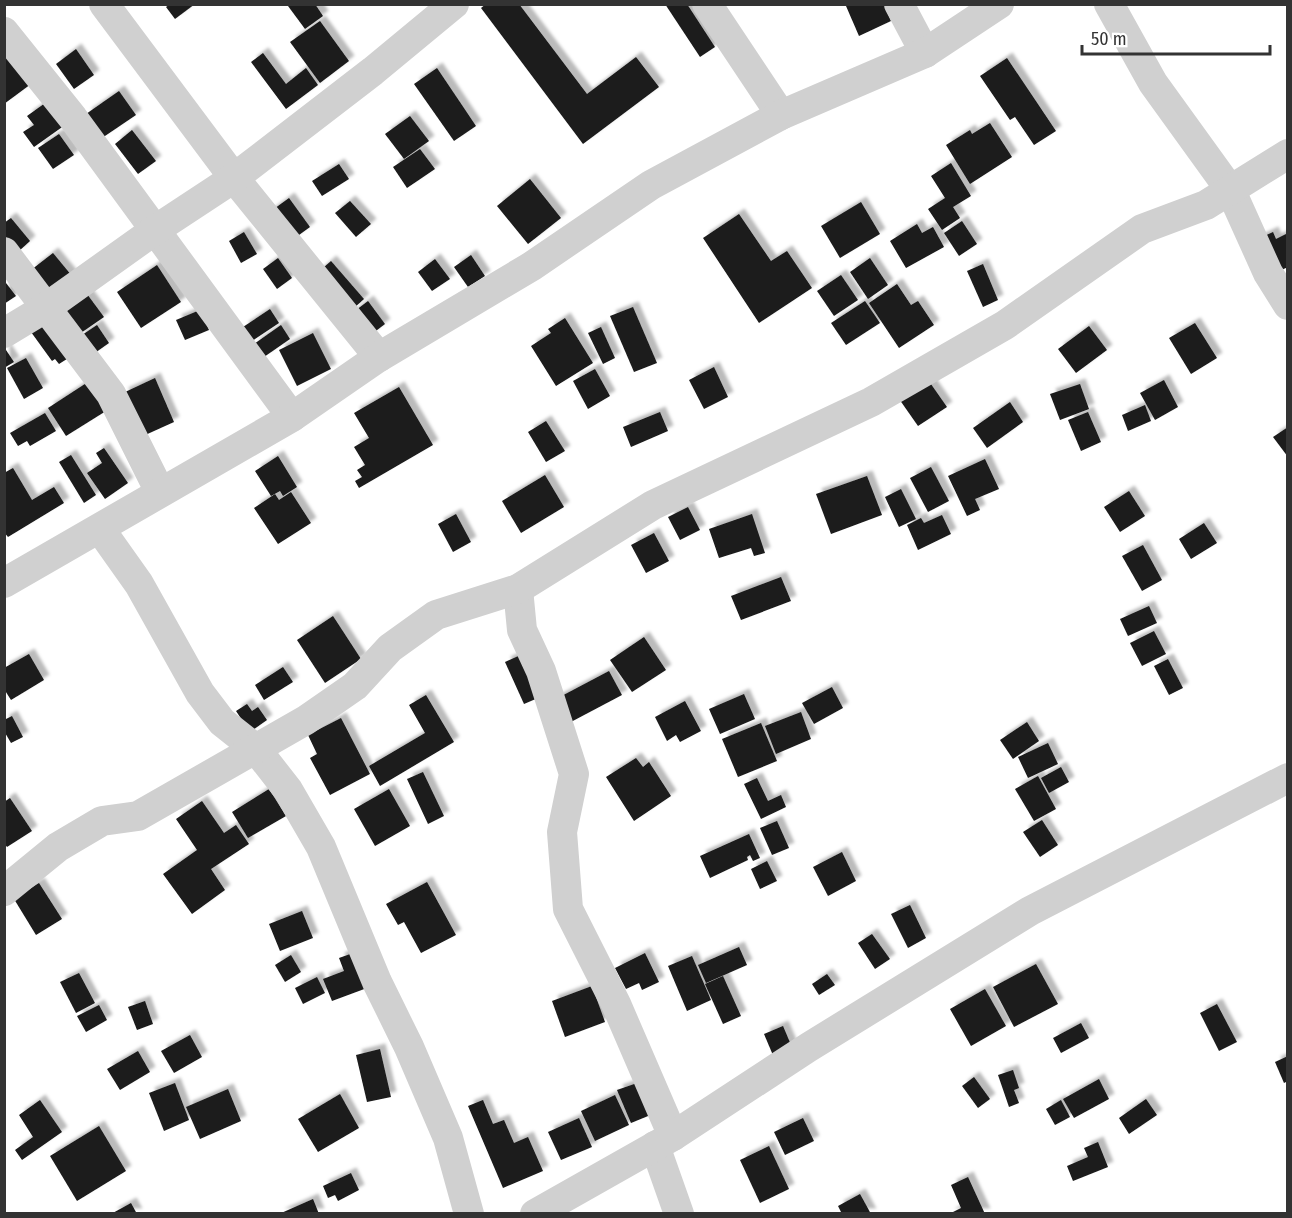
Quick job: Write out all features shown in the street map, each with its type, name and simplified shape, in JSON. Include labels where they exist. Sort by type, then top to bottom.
[{"type":"street","points":[[104,4],[234,178],[379,357]]},
{"type":"street","points":[[4,333],[47,307],[155,230],[234,178],[373,71],[453,4]]},
{"type":"street","points":[[707,4],[781,116]]},
{"type":"street","points":[[899,4],[926,53]]},
{"type":"street","points":[[4,583],[292,417],[379,357],[532,266],[651,185],[781,116],[926,53],[999,4]]},
{"type":"street","points":[[1109,4],[1153,83],[1231,191],[1268,273],[1287,306]]},
{"type":"street","points":[[4,32],[73,118],[292,417]]},
{"type":"street","points":[[4,891],[58,847],[102,821],[138,816],[256,749],[355,686],[390,648],[436,615],[518,589],[653,505],[871,402],[1005,325],[1142,229],[1206,206],[1287,154]]},
{"type":"street","points":[[4,252],[111,394],[160,492]]},
{"type":"street","points":[[100,529],[139,584],[201,693],[222,722],[256,749],[288,790],[321,847],[377,982],[409,1047],[448,1138],[469,1214]]},
{"type":"street","points":[[518,589],[522,630],[541,671],[574,774],[562,832],[568,909],[616,1004],[664,1141],[679,1214]]},
{"type":"street","points":[[535,1214],[664,1141],[809,1047],[1030,911],[1287,778]]},
{"type":"building","points":[[170,4],[195,4],[175,19],[166,7]]},
{"type":"building","points":[[290,4],[315,4],[323,16],[305,29],[288,6]]},
{"type":"building","points":[[486,4],[519,4],[587,94],[636,57],[659,87],[583,144],[481,8]]},
{"type":"building","points":[[665,4],[687,4],[715,47],[700,57]]},
{"type":"building","points":[[884,4],[891,21],[859,36],[846,6]]},
{"type":"building","points":[[320,21],[349,61],[320,83],[290,42]]},
{"type":"building","points":[[4,48],[35,81],[4,104]]},
{"type":"building","points":[[76,49],[94,75],[74,89],[56,64]]},
{"type":"building","points":[[263,53],[286,84],[306,68],[318,85],[286,109],[251,62]]},
{"type":"building","points":[[1007,58],[1056,131],[1034,145],[1015,117],[1010,120],[980,76]]},
{"type":"building","points":[[437,68],[476,126],[454,141],[414,84]]},
{"type":"building","points":[[119,91],[136,115],[102,138],[86,114]]},
{"type":"building","points":[[48,101],[65,125],[34,147],[23,132],[34,125],[27,116]]},
{"type":"building","points":[[410,116],[429,141],[404,159],[385,134]]},
{"type":"building","points":[[990,123],[1012,157],[970,184],[946,145],[970,130],[972,134]]},
{"type":"building","points":[[132,130],[156,161],[138,174],[115,144]]},
{"type":"building","points":[[59,134],[74,155],[53,169],[38,148]]},
{"type":"building","points":[[420,149],[435,169],[407,188],[393,167]]},
{"type":"building","points":[[951,163],[971,196],[953,207],[960,218],[942,230],[928,209],[945,198],[931,176]]},
{"type":"building","points":[[339,164],[349,179],[322,196],[312,181]]},
{"type":"building","points":[[530,179],[561,218],[528,244],[497,206]]},
{"type":"building","points":[[289,198],[310,227],[288,243],[267,214]]},
{"type":"building","points":[[350,201],[371,224],[356,237],[335,213]]},
{"type":"building","points":[[861,202],[880,234],[840,258],[821,226]]},
{"type":"building","points":[[739,214],[771,261],[787,251],[812,288],[759,323],[703,238]]},
{"type":"building","points":[[11,218],[30,241],[18,252],[4,235],[4,223]]},
{"type":"building","points":[[962,221],[977,244],[959,256],[944,233]]},
{"type":"building","points":[[917,224],[922,233],[933,227],[944,247],[906,268],[890,241]]},
{"type":"building","points":[[244,232],[257,254],[241,263],[229,241]]},
{"type":"building","points":[[1273,232],[1276,239],[1288,233],[1288,267],[1275,273],[1258,239]]},
{"type":"building","points":[[53,253],[72,276],[49,293],[31,270]]},
{"type":"building","points":[[471,255],[485,276],[468,287],[454,267]]},
{"type":"building","points":[[278,258],[292,278],[277,289],[263,269]]},
{"type":"building","points":[[870,258],[888,285],[868,299],[850,272]]},
{"type":"building","points":[[435,259],[450,279],[432,291],[418,272]]},
{"type":"building","points":[[331,261],[364,299],[354,308],[316,274]]},
{"type":"building","points":[[983,264],[998,300],[983,307],[967,271]]},
{"type":"building","points":[[157,265],[181,302],[141,328],[117,292]]},
{"type":"building","points":[[841,275],[858,300],[834,316],[817,291]]},
{"type":"building","points":[[6,283],[16,296],[4,304],[4,284]]},
{"type":"building","points":[[897,284],[911,305],[918,301],[934,325],[899,348],[869,303]]},
{"type":"building","points":[[87,294],[104,317],[78,335],[61,311]]},
{"type":"building","points":[[368,301],[385,324],[368,337],[351,314]]},
{"type":"building","points":[[865,301],[880,323],[846,345],[831,323]]},
{"type":"building","points":[[633,307],[657,363],[634,372],[610,316]]},
{"type":"building","points":[[270,309],[279,323],[252,341],[243,327]]},
{"type":"building","points":[[200,310],[209,330],[185,340],[176,320]]},
{"type":"building","points":[[565,318],[593,363],[556,386],[531,346],[551,333],[548,329]]},
{"type":"building","points":[[46,322],[70,357],[59,364],[55,359],[52,361],[31,332]]},
{"type":"building","points":[[1195,323],[1217,358],[1191,374],[1169,338]]},
{"type":"building","points":[[97,325],[109,343],[92,355],[79,337]]},
{"type":"building","points":[[281,325],[290,339],[264,357],[254,344]]},
{"type":"building","points":[[1089,326],[1107,350],[1076,373],[1058,349]]},
{"type":"building","points":[[601,327],[615,358],[603,364],[588,333]]},
{"type":"building","points":[[313,333],[331,369],[297,386],[279,350]]},
{"type":"building","points":[[4,347],[14,362],[4,368]]},
{"type":"building","points":[[26,358],[43,388],[24,399],[7,368]]},
{"type":"building","points":[[714,367],[728,397],[704,409],[689,380]]},
{"type":"building","points":[[595,369],[610,396],[588,409],[573,381]]},
{"type":"building","points":[[926,377],[947,407],[918,426],[897,396]]},
{"type":"building","points":[[155,378],[174,422],[143,436],[123,393]]},
{"type":"building","points":[[1164,380],[1178,407],[1155,420],[1140,393]]},
{"type":"building","points":[[88,382],[106,411],[66,436],[48,408]]},
{"type":"building","points":[[1080,384],[1089,409],[1060,420],[1050,394]]},
{"type":"building","points":[[399,387],[433,445],[359,488],[355,481],[362,477],[357,470],[365,465],[354,447],[369,438],[354,413]]},
{"type":"building","points":[[1010,402],[1023,422],[987,448],[973,428]]},
{"type":"building","points":[[1145,405],[1151,421],[1128,431],[1122,415]]},
{"type":"building","points":[[660,412],[668,431],[631,447],[623,427]]},
{"type":"building","points":[[1088,412],[1101,442],[1081,451],[1068,420]]},
{"type":"building","points":[[45,413],[56,431],[30,446],[27,441],[18,446],[10,433]]},
{"type":"building","points":[[546,421],[565,451],[546,462],[528,432]]},
{"type":"building","points":[[1288,427],[1288,457],[1273,437]]},
{"type":"building","points":[[104,448],[128,483],[105,499],[87,473],[102,463],[96,453]]},
{"type":"building","points":[[71,455],[96,495],[84,503],[59,462]]},
{"type":"building","points":[[278,456],[297,487],[283,496],[280,491],[271,496],[255,471]]},
{"type":"building","points":[[985,459],[999,489],[975,499],[980,510],[967,516],[948,476]]},
{"type":"building","points":[[931,467],[949,501],[928,512],[910,478]]},
{"type":"building","points":[[13,468],[32,500],[54,487],[64,503],[8,537],[4,532],[4,473]]},
{"type":"building","points":[[545,475],[564,507],[521,533],[502,501]]},
{"type":"building","points":[[867,476],[882,515],[831,534],[816,494]]},
{"type":"building","points":[[901,489],[916,519],[899,527],[885,497]]},
{"type":"building","points":[[1129,491],[1145,516],[1120,532],[1104,507]]},
{"type":"building","points":[[291,492],[311,523],[278,544],[254,508],[275,494],[279,500]]},
{"type":"building","points":[[688,507],[700,530],[680,540],[668,517]]},
{"type":"building","points":[[456,514],[471,542],[453,552],[438,524]]},
{"type":"building","points":[[752,514],[765,553],[754,556],[751,548],[719,558],[709,529]]},
{"type":"building","points":[[942,515],[951,534],[918,550],[907,525],[921,518],[924,523]]},
{"type":"building","points":[[1204,523],[1217,543],[1191,559],[1179,539]]},
{"type":"building","points":[[654,533],[669,561],[646,573],[631,545]]},
{"type":"building","points":[[1143,545],[1162,580],[1142,591],[1122,556]]},
{"type":"building","points":[[781,577],[791,601],[741,620],[731,596]]},
{"type":"building","points":[[1149,606],[1157,623],[1128,636],[1120,619]]},
{"type":"building","points":[[333,616],[361,659],[325,683],[297,640]]},
{"type":"building","points":[[1154,631],[1166,654],[1142,666],[1130,643]]},
{"type":"building","points":[[644,637],[666,670],[632,692],[610,660]]},
{"type":"building","points":[[525,653],[545,695],[524,704],[505,662]]},
{"type":"building","points":[[29,654],[44,680],[11,700],[4,689],[4,668]]},
{"type":"building","points":[[1168,659],[1183,688],[1169,695],[1154,666]]},
{"type":"building","points":[[283,667],[293,682],[264,700],[255,685]]},
{"type":"building","points":[[609,671],[622,695],[569,723],[556,699]]},
{"type":"building","points":[[832,687],[843,708],[814,724],[802,703]]},
{"type":"building","points":[[744,694],[755,719],[720,734],[709,709]]},
{"type":"building","points":[[426,695],[454,742],[380,786],[369,766],[425,733],[409,705]]},
{"type":"building","points":[[685,701],[701,731],[680,742],[676,735],[667,741],[655,717]]},
{"type":"building","points":[[247,704],[252,711],[258,707],[267,720],[250,732],[236,711]]},
{"type":"building","points":[[801,712],[811,739],[776,754],[765,726]]},
{"type":"building","points":[[12,716],[23,737],[11,743],[4,731],[4,720]]},
{"type":"building","points":[[341,718],[370,774],[330,795],[310,758],[317,754],[308,735]]},
{"type":"building","points":[[1027,722],[1039,741],[1013,759],[1000,740]]},
{"type":"building","points":[[761,723],[777,761],[738,777],[722,739]]},
{"type":"building","points":[[1048,743],[1058,764],[1028,778],[1018,757]]},
{"type":"building","points":[[636,758],[643,767],[649,762],[671,796],[634,821],[606,777]]},
{"type":"building","points":[[1061,767],[1069,782],[1049,793],[1041,778]]},
{"type":"building","points":[[423,772],[444,816],[428,824],[407,779]]},
{"type":"building","points":[[1038,776],[1056,809],[1034,821],[1015,789]]},
{"type":"building","points":[[757,778],[768,801],[781,795],[786,807],[761,819],[744,784]]},
{"type":"building","points":[[269,789],[286,816],[248,838],[232,812]]},
{"type":"building","points":[[389,789],[410,826],[375,846],[354,809]]},
{"type":"building","points":[[10,798],[32,831],[7,847],[4,843],[4,802]]},
{"type":"building","points":[[202,801],[224,833],[236,825],[249,844],[211,869],[225,890],[192,914],[163,874],[197,850],[176,819]]},
{"type":"building","points":[[1042,820],[1058,845],[1040,857],[1023,832]]},
{"type":"building","points":[[777,821],[789,848],[772,855],[760,828]]},
{"type":"building","points":[[749,834],[760,858],[753,861],[750,855],[747,857],[748,860],[710,878],[700,856]]},
{"type":"building","points":[[842,852],[856,881],[828,896],[813,867]]},
{"type":"building","points":[[767,861],[777,881],[760,889],[751,869]]},
{"type":"building","points":[[427,882],[456,935],[421,953],[404,922],[398,925],[386,904]]},
{"type":"building","points":[[39,883],[62,919],[36,935],[14,899]]},
{"type":"building","points":[[910,905],[926,938],[908,948],[891,914]]},
{"type":"building","points":[[302,911],[313,938],[280,951],[269,924]]},
{"type":"building","points":[[872,934],[890,959],[875,969],[858,943]]},
{"type":"building","points":[[739,947],[747,965],[706,983],[698,965]]},
{"type":"building","points":[[353,953],[367,988],[332,1001],[323,979],[344,971],[339,958]]},
{"type":"building","points":[[645,953],[659,982],[642,990],[639,983],[626,989],[615,968]]},
{"type":"building","points":[[291,955],[301,972],[285,982],[275,965]]},
{"type":"building","points":[[692,956],[711,1000],[687,1011],[668,966]]},
{"type":"building","points":[[1036,964],[1058,1004],[1014,1027],[993,987]]},
{"type":"building","points":[[79,973],[95,1003],[76,1013],[60,982]]},
{"type":"building","points":[[827,974],[835,985],[819,995],[812,984]]},
{"type":"building","points":[[723,976],[741,1016],[723,1024],[705,984]]},
{"type":"building","points":[[317,977],[325,993],[303,1004],[295,988]]},
{"type":"building","points":[[592,986],[605,1022],[565,1037],[552,1001]]},
{"type":"building","points":[[985,989],[1006,1026],[971,1046],[950,1009]]},
{"type":"building","points":[[145,1001],[153,1024],[137,1030],[128,1007]]},
{"type":"building","points":[[1217,1004],[1237,1042],[1219,1051],[1200,1013]]},
{"type":"building","points":[[99,1005],[107,1020],[86,1032],[77,1016]]},
{"type":"building","points":[[1081,1023],[1089,1038],[1061,1053],[1053,1038]]},
{"type":"building","points":[[783,1026],[794,1052],[775,1060],[764,1034]]},
{"type":"building","points":[[190,1035],[202,1057],[174,1073],[161,1051]]},
{"type":"building","points":[[380,1049],[391,1097],[367,1102],[356,1055]]},
{"type":"building","points":[[138,1051],[150,1072],[120,1090],[107,1069]]},
{"type":"building","points":[[1288,1056],[1288,1081],[1284,1083],[1275,1062]]},
{"type":"building","points":[[1013,1070],[1019,1088],[1014,1090],[1019,1103],[1009,1107],[998,1075]]},
{"type":"building","points":[[974,1077],[990,1099],[978,1108],[962,1086]]},
{"type":"building","points":[[1099,1079],[1109,1099],[1074,1118],[1063,1099]]},
{"type":"building","points":[[640,1082],[653,1114],[631,1123],[617,1090]]},
{"type":"building","points":[[175,1083],[189,1120],[164,1131],[149,1093]]},
{"type":"building","points":[[228,1089],[241,1121],[200,1139],[186,1107]]},
{"type":"building","points":[[340,1094],[359,1128],[318,1152],[298,1119]]},
{"type":"building","points":[[615,1095],[629,1125],[595,1141],[581,1111]]},
{"type":"building","points":[[1146,1099],[1157,1115],[1129,1134],[1119,1118]]},
{"type":"building","points":[[40,1100],[62,1132],[22,1160],[15,1150],[33,1137],[19,1115]]},
{"type":"building","points":[[483,1100],[493,1124],[504,1120],[514,1143],[528,1137],[543,1171],[503,1188],[468,1106]]},
{"type":"building","points":[[1061,1100],[1070,1117],[1055,1125],[1046,1109]]},
{"type":"building","points":[[579,1118],[592,1147],[561,1160],[548,1132]]},
{"type":"building","points":[[803,1118],[814,1141],[785,1155],[774,1132]]},
{"type":"building","points":[[99,1126],[126,1171],[77,1201],[50,1156]]},
{"type":"building","points":[[1098,1142],[1108,1167],[1073,1181],[1067,1166],[1088,1157],[1084,1148]]},
{"type":"building","points":[[769,1146],[789,1189],[760,1203],[740,1160]]},
{"type":"building","points":[[351,1173],[359,1190],[338,1201],[335,1195],[328,1198],[323,1186]]},
{"type":"building","points":[[968,1177],[985,1214],[949,1214],[961,1208],[951,1185]]},
{"type":"building","points":[[860,1194],[871,1214],[842,1214],[838,1206]]},
{"type":"building","points":[[313,1199],[319,1214],[279,1214]]},
{"type":"building","points":[[131,1203],[137,1214],[111,1214]]}]
